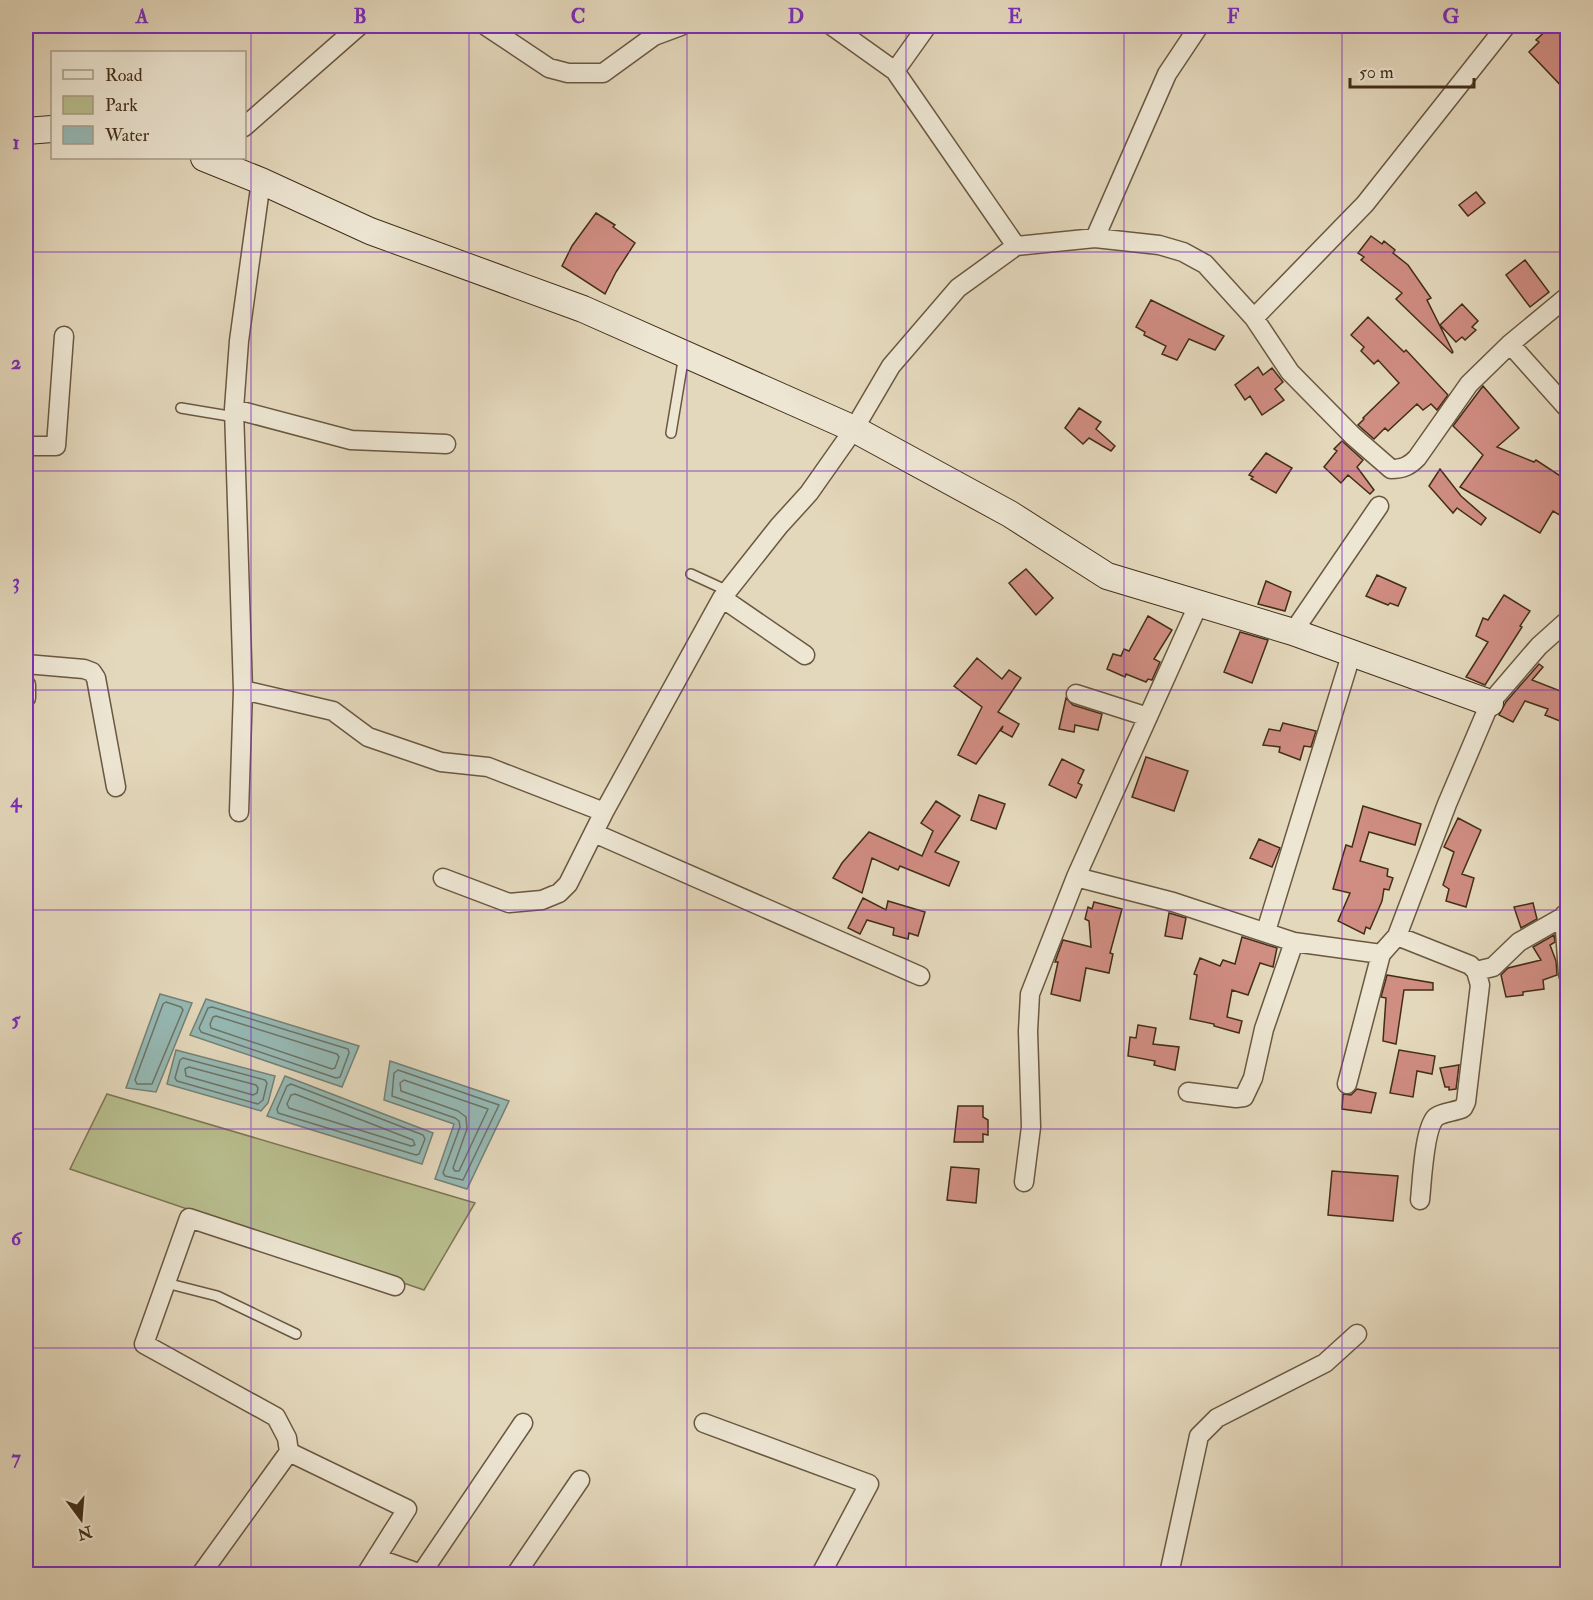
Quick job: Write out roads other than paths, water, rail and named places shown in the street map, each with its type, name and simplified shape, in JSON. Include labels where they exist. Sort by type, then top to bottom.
[{"type":"street","points":[[246,125],[359,26]]},
{"type":"street","points":[[486,26],[549,68],[583,74],[603,73],[654,36],[681,26]]},
{"type":"street","points":[[832,26],[895,70],[1016,246]]},
{"type":"street","points":[[895,70],[927,26]]},
{"type":"street","points":[[1095,238],[1167,74],[1199,26]]},
{"type":"street","points":[[1254,318],[1365,204],[1506,26]]},
{"type":"street","points":[[26,131],[51,129]]},
{"type":"street","points":[[211,159],[370,231],[583,309],[854,429],[1010,514],[1107,576],[1293,632],[1490,703]]},
{"type":"street","points":[[239,812],[243,690],[235,413],[239,341],[261,181]]},
{"type":"street","points":[[443,878],[509,903],[542,900],[559,893],[568,884],[604,812],[725,594],[779,526],[809,493],[854,429],[891,366],[958,288],[1016,246],[1095,238],[1159,245],[1183,252],[1205,264],[1254,318],[1290,372],[1353,436],[1391,469],[1409,466],[1469,384],[1510,344],[1568,296]]},
{"type":"street","points":[[26,446],[56,446],[64,336]]},
{"type":"street","points":[[1510,344],[1568,409]]},
{"type":"street","points":[[235,413],[351,440],[446,444]]},
{"type":"street","points":[[1293,632],[1379,506]]},
{"type":"street","points":[[725,594],[805,655]]},
{"type":"street","points":[[1024,1182],[1031,1127],[1028,1031],[1030,994],[1076,877],[1199,603]]},
{"type":"street","points":[[1347,1084],[1381,954],[1397,936],[1447,804],[1490,703],[1539,646],[1568,620]]},
{"type":"street","points":[[1266,931],[1352,652]]},
{"type":"street","points":[[26,664],[84,669],[92,672],[96,678],[116,787]]},
{"type":"street","points":[[26,685],[26,698]]},
{"type":"street","points":[[243,690],[333,711],[368,737],[441,762],[488,767],[604,812]]},
{"type":"street","points":[[1076,694],[1148,717]]},
{"type":"street","points":[[594,833],[920,976]]},
{"type":"street","points":[[1076,877],[1173,902],[1294,942],[1381,954]]},
{"type":"street","points":[[1476,971],[1493,967],[1519,942],[1566,915],[1568,974]]},
{"type":"street","points":[[1397,936],[1463,961],[1476,971],[1480,985],[1466,1102],[1463,1108],[1438,1115],[1432,1122],[1420,1200]]},
{"type":"street","points":[[1188,1092],[1236,1098],[1245,1096],[1253,1078],[1264,1029],[1294,942]]},
{"type":"street","points":[[201,1575],[289,1452],[287,1438],[276,1417],[144,1344],[189,1218],[395,1286]]},
{"type":"street","points":[[1169,1575],[1200,1436],[1216,1418],[1325,1363],[1356,1334]]},
{"type":"street","points":[[376,1558],[421,1575],[523,1423]]},
{"type":"street","points":[[704,1423],[869,1484],[820,1575]]},
{"type":"street","points":[[289,1452],[407,1509],[366,1575]]},
{"type":"street","points":[[516,1575],[580,1480]]},
{"type":"lane","points":[[671,433],[685,354]]},
{"type":"lane","points":[[181,408],[235,413]]},
{"type":"lane","points":[[691,574],[725,594]]},
{"type":"lane","points":[[166,1283],[217,1296],[296,1334]]},
{"type":"water","points":[[160,994],[192,1003],[156,1092],[126,1088]]},
{"type":"water","points":[[206,999],[359,1046],[342,1087],[190,1035]]},
{"type":"water","points":[[176,1050],[275,1076],[268,1103],[261,1111],[167,1084]]},
{"type":"water","points":[[390,1061],[509,1101],[467,1189],[435,1179],[454,1124],[384,1100]]},
{"type":"water","points":[[285,1076],[433,1133],[422,1164],[267,1116]]}]
